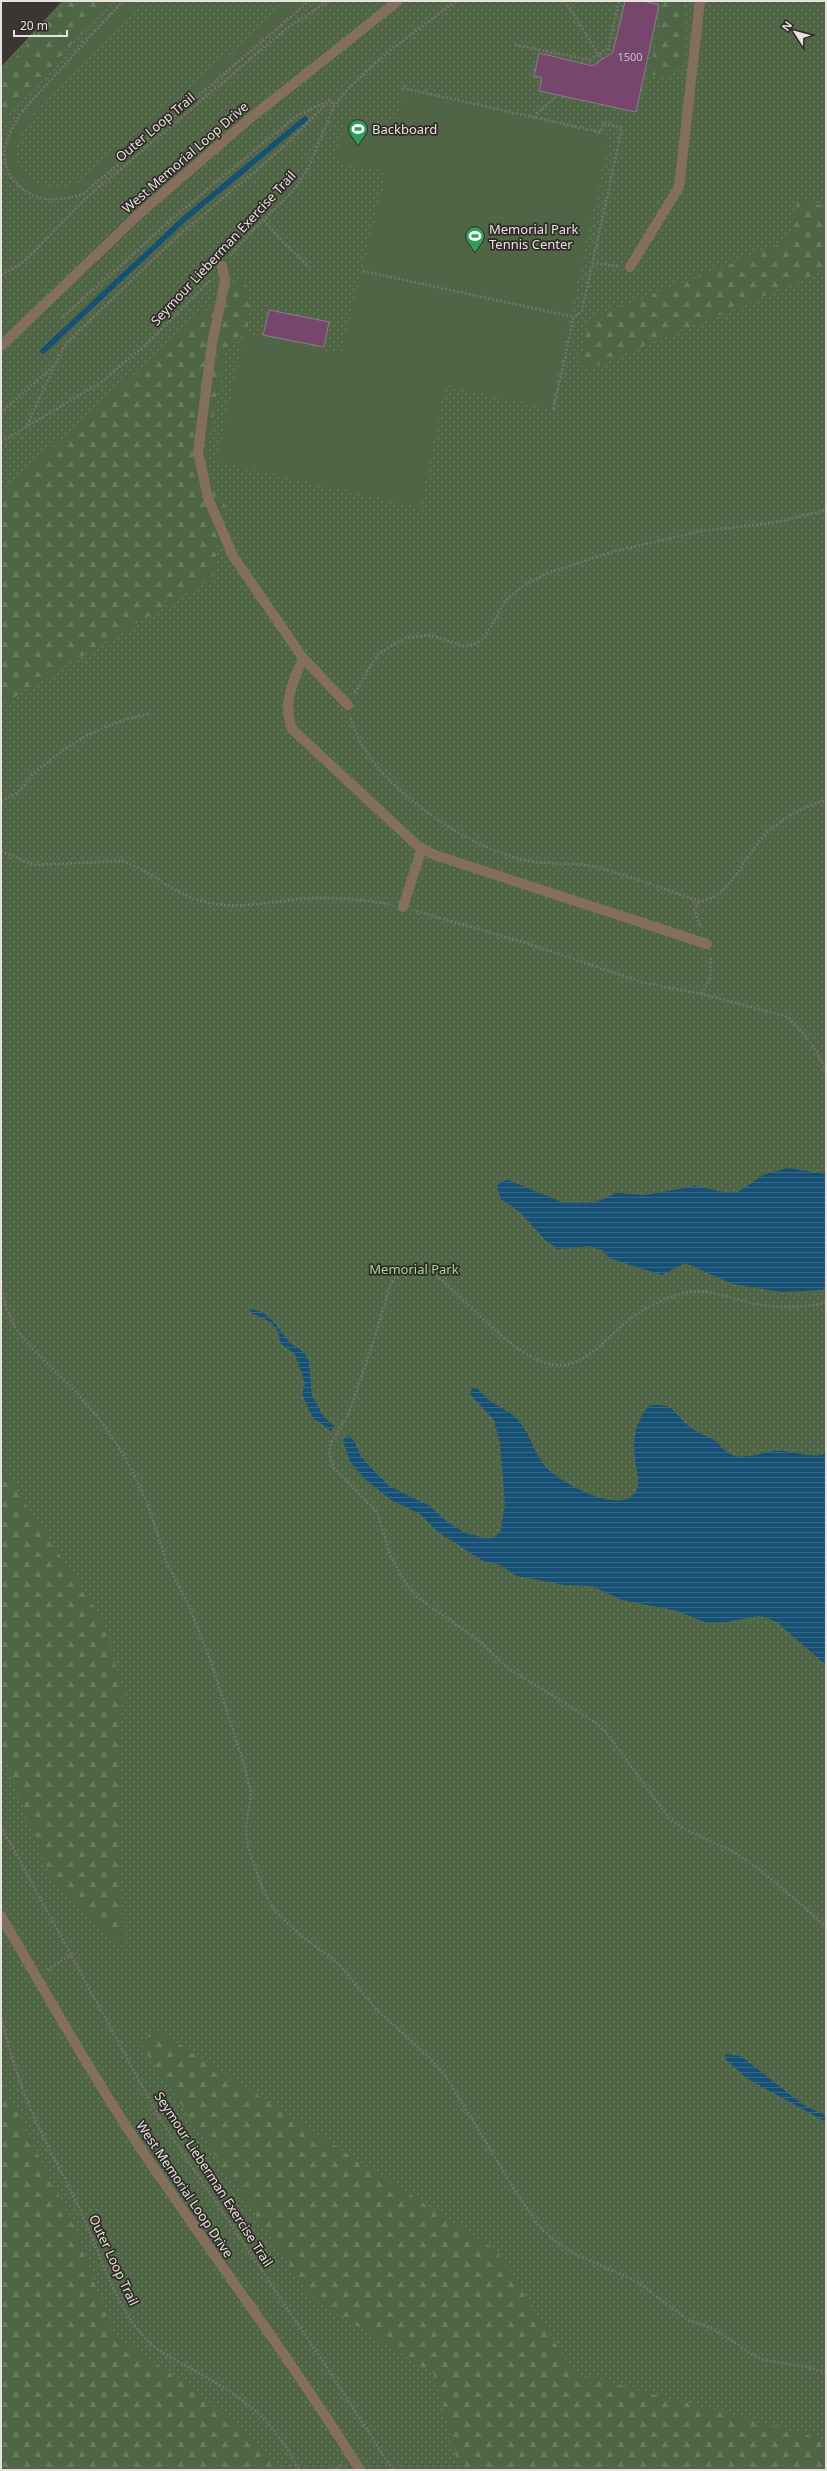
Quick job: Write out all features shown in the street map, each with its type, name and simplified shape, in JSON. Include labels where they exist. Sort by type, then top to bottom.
[{"type":"street","name":"West Memorial Loop Drive","points":[[1,346],[139,214],[259,110],[398,1]]},
{"type":"street","points":[[630,267],[679,187],[700,1]]},
{"type":"street","points":[[222,266],[225,281],[213,338],[198,452],[208,498],[233,556],[303,658],[348,705]]},
{"type":"street","points":[[303,658],[291,685],[287,717],[293,730],[422,848],[434,855],[707,944]]},
{"type":"street","points":[[403,907],[422,848]]},
{"type":"street","name":"West Memorial Loop Drive","points":[[1,1916],[36,1977],[139,2145],[328,2420],[360,2470]]},
{"type":"path","points":[[123,1],[23,112],[8,137],[4,154],[8,172],[23,190],[51,201],[60,201],[83,194],[309,1]]},
{"type":"path","name":"Outer Loop Trail","points":[[1,275],[24,262],[84,200],[287,28],[329,1]]},
{"type":"path","name":"Seymour Lieberman Exercise Trail","points":[[1,442],[26,425],[103,381],[178,314],[264,220],[292,192],[307,171],[334,106],[372,65],[456,1]]},
{"type":"path","points":[[565,1],[602,60]]},
{"type":"path","points":[[515,45],[590,60],[608,49],[619,1]]},
{"type":"path","points":[[403,88],[600,132],[604,123],[622,128],[582,311],[574,317],[553,410]]},
{"type":"path","points":[[536,118],[537,113],[558,95]]},
{"type":"path","points":[[330,100],[334,106]]},
{"type":"path","points":[[63,317],[180,212],[296,116],[330,100]]},
{"type":"path","points":[[26,425],[65,344],[177,237],[288,144],[330,100]]},
{"type":"path","points":[[264,220],[282,241],[309,266]]},
{"type":"path","points":[[592,263],[630,267]]},
{"type":"path","points":[[363,271],[574,317]]},
{"type":"path","points":[[1,413],[55,364]]},
{"type":"path","points":[[826,510],[773,524],[701,531],[612,552],[548,573],[524,585],[506,600],[484,638],[475,644],[463,646],[430,635],[419,635],[392,644],[378,654],[348,705],[354,732],[372,759],[410,799],[452,829],[512,857],[543,863],[598,867],[699,901],[715,898],[723,890],[770,829],[791,815],[826,800]]},
{"type":"path","points":[[1,801],[16,795],[32,775],[62,750],[91,733],[123,719],[149,714]]},
{"type":"path","points":[[1,850],[34,866],[122,861],[135,865],[162,884],[192,899],[210,904],[251,905],[316,898],[358,899],[403,907],[526,943],[646,983],[710,996],[788,1017],[804,1034],[818,1054],[826,1072]]},
{"type":"path","points":[[826,1303],[803,1308],[788,1308],[703,1292],[676,1295],[637,1314],[585,1358],[564,1366],[540,1361],[516,1347],[434,1273],[424,1268],[406,1268],[393,1279],[390,1286],[355,1396],[348,1415],[331,1443],[329,1453],[334,1468],[377,1512],[391,1557],[417,1597],[478,1640],[508,1668],[595,1722],[616,1744],[669,1818],[682,1828],[732,1851],[758,1868],[826,1926]]},
{"type":"path","points":[[1,1285],[5,1304],[15,1327],[26,1342],[78,1394],[101,1421],[125,1457],[147,1502],[167,1563],[189,1606],[211,1662],[243,1760],[251,1793],[246,1828],[247,1844],[263,1890],[276,1911],[300,1935],[338,1962],[376,2009],[429,2057],[445,2074],[516,2192],[539,2226],[549,2236],[571,2252],[636,2281],[688,2320],[714,2329],[752,2355],[764,2360],[808,2367],[826,2372]]},
{"type":"path","name":"Seymour Lieberman Exercise Trail","points":[[1,1826],[13,1852],[72,1954],[160,2118],[326,2366],[393,2470]]},
{"type":"path","points":[[36,1977],[72,1954]]},
{"type":"path","name":"Outer Loop Trail","points":[[1,2018],[23,2090],[34,2119],[82,2215],[114,2288],[135,2325],[156,2348],[229,2390],[261,2414],[286,2445],[299,2470]]},
{"type":"green space","name":"Memorial Park","points":[[62,1],[826,1],[826,2470],[1,2470],[1,67]]},
{"type":"green space","points":[[68,1],[110,1],[1,123],[1,73]]},
{"type":"green space","points":[[123,1],[139,1],[31,117],[21,134],[17,151],[17,160],[20,168],[33,182],[41,186],[61,189],[73,185],[88,176],[292,1],[309,1],[83,194],[57,199],[41,198],[34,195],[26,191],[14,181],[6,167],[5,150],[10,133],[15,123],[28,105]]},
{"type":"green space","points":[[664,1],[685,1],[683,65],[671,75],[649,75]]},
{"type":"green space","name":"Memorial Park Tennis Center","points":[[404,90],[609,137],[550,408],[445,385],[420,507],[217,461],[245,333],[341,354],[387,172],[336,161],[345,121],[394,134]]},
{"type":"green space","points":[[798,199],[826,207],[826,270],[578,373],[590,319],[788,241]]},
{"type":"green space","points":[[243,277],[250,309],[248,326],[225,350],[204,468],[225,506],[212,578],[1,705],[1,493]]},
{"type":"green space","points":[[1,1466],[100,1616],[123,1688],[119,1765],[123,1947],[53,1882],[1,1749]]},
{"type":"green space","points":[[154,2028],[497,2251],[574,2373],[826,2440],[826,2470],[460,2470],[434,2374],[311,2297],[141,2045]]},
{"type":"green space","points":[[1,2081],[74,2226],[113,2334],[203,2396],[281,2470],[1,2470]]},
{"type":"water","points":[[788,1168],[826,1174],[826,1288],[822,1290],[781,1292],[733,1284],[685,1263],[662,1275],[609,1258],[602,1250],[589,1246],[558,1249],[545,1240],[520,1212],[501,1199],[497,1187],[500,1182],[508,1180],[562,1202],[587,1203],[599,1201],[616,1193],[645,1195],[695,1186],[724,1192],[738,1192],[765,1174]]},
{"type":"water","points":[[252,1309],[264,1313],[274,1322],[290,1343],[305,1353],[309,1362],[312,1396],[324,1417],[334,1426],[331,1431],[312,1417],[302,1393],[305,1383],[295,1354],[281,1344],[277,1329],[269,1321],[249,1312]]},
{"type":"water","points":[[472,1388],[477,1388],[490,1401],[517,1419],[525,1430],[537,1455],[552,1473],[563,1481],[591,1495],[606,1499],[619,1500],[630,1497],[637,1489],[638,1480],[634,1448],[635,1433],[640,1419],[649,1406],[665,1406],[674,1410],[685,1423],[693,1429],[714,1440],[728,1453],[736,1456],[743,1457],[777,1451],[811,1455],[822,1455],[826,1453],[826,1665],[778,1623],[768,1618],[759,1616],[721,1623],[704,1622],[678,1611],[622,1600],[592,1586],[564,1585],[517,1576],[498,1564],[483,1561],[437,1531],[420,1514],[391,1500],[365,1479],[350,1462],[343,1440],[348,1435],[355,1442],[361,1457],[389,1486],[430,1506],[446,1521],[465,1533],[488,1539],[496,1536],[501,1530],[505,1503],[500,1444],[494,1420],[470,1394]]},
{"type":"water","points":[[725,2054],[741,2056],[802,2104],[826,2116],[826,2122],[748,2079],[726,2060]]},
{"type":"building","points":[[625,1],[643,1],[659,5],[636,112],[539,91],[542,78],[534,76],[539,53],[593,66],[613,52]]},
{"type":"building","points":[[269,310],[329,322],[324,347],[263,335]]},
{"type":"waterway","points":[[43,351],[183,220],[305,119]]},
{"type":"place","name":"Backboard","points":[[358,146]]},
{"type":"place","name":"Memorial Park Tennis Center","points":[[475,253]]}]
